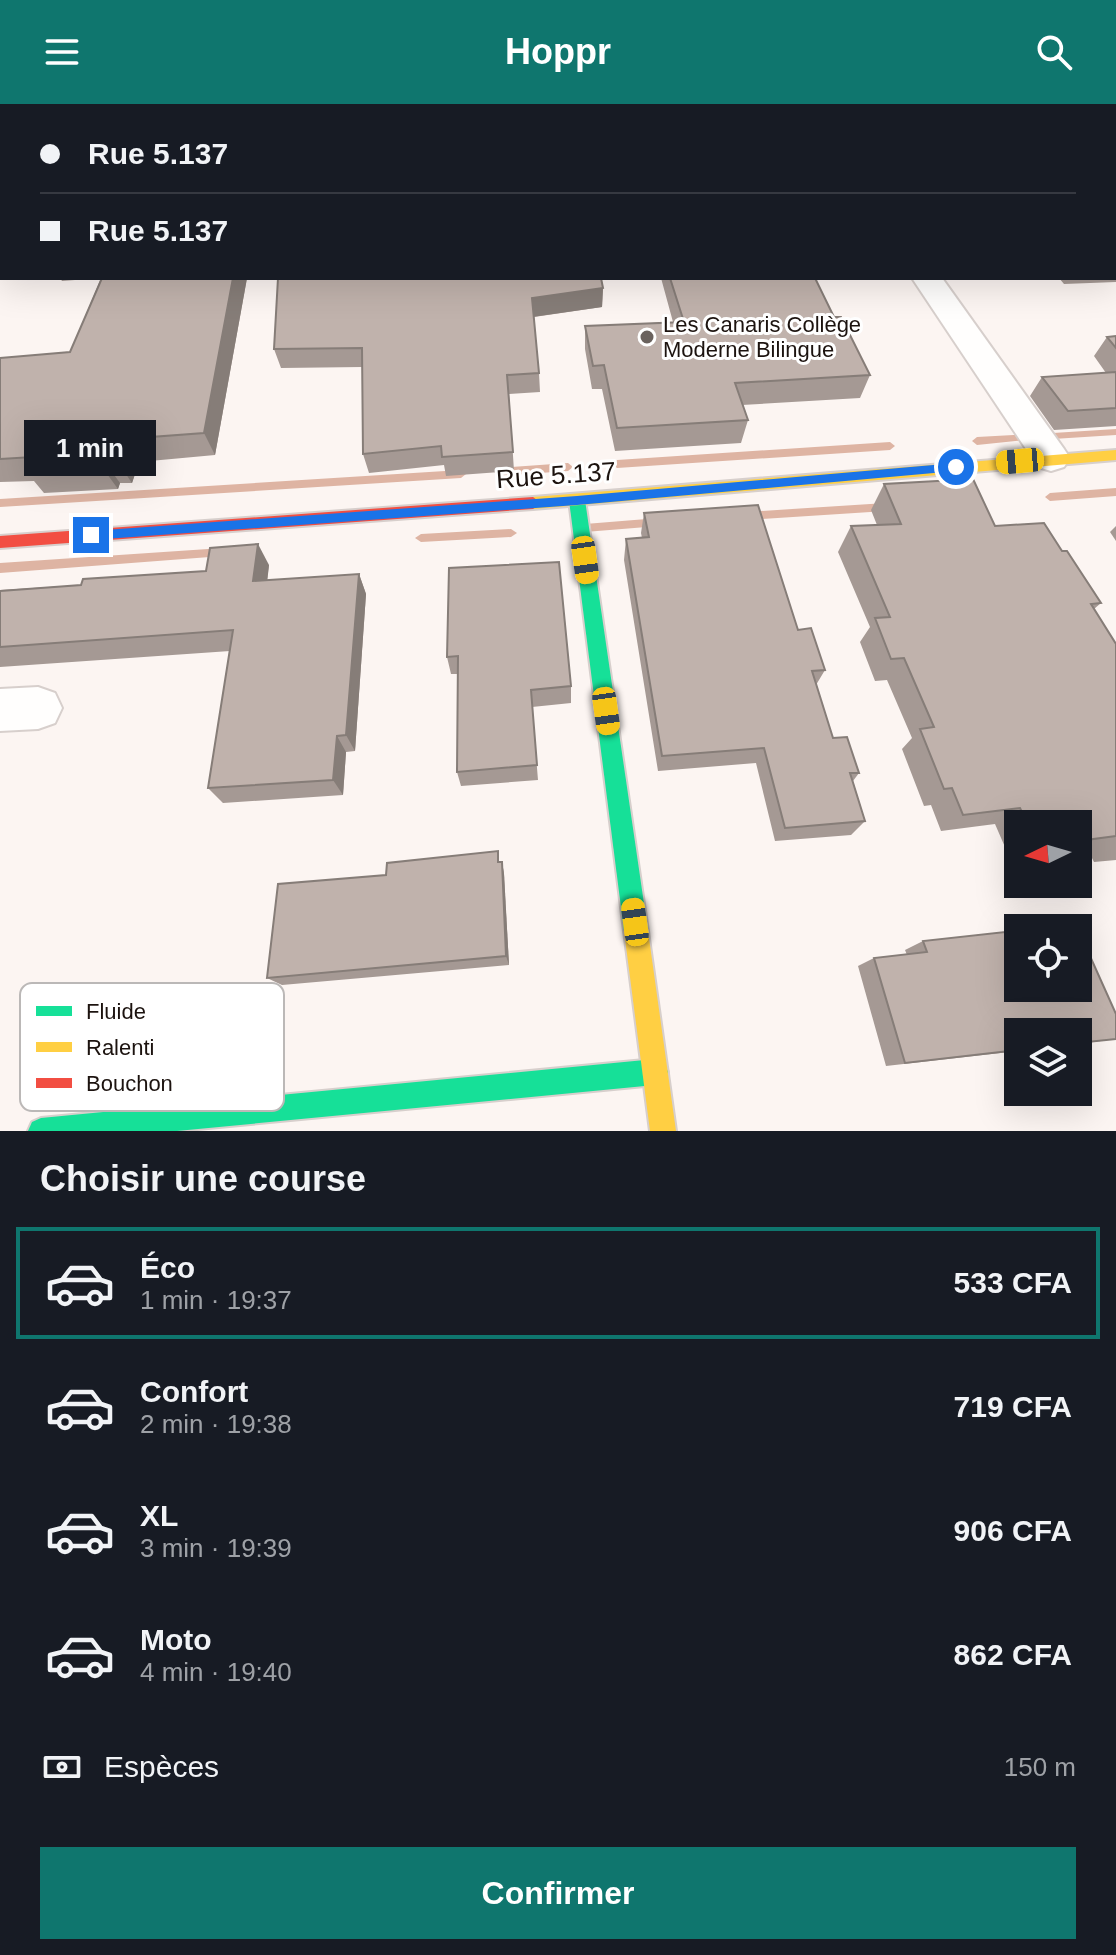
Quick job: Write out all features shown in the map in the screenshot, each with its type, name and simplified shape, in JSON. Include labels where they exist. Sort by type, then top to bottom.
[{"type":"street","points":[[928,280],[1051,458]]},
{"type":"street","name":"Rue 5.137","points":[[0,542],[577,500],[1051,458],[1116,455]]},
{"type":"street","points":[[577,500],[663,1131]]},
{"type":"street","points":[[284,1108],[655,1072]]},
{"type":"street","points":[[41,1131],[249,1111]]},
{"type":"building","points":[[101,280],[233,280],[204,433],[124,439],[117,461],[104,461],[102,467],[26,470],[32,457],[0,459],[0,358],[70,352]]},
{"type":"building","points":[[278,280],[601,280],[603,288],[532,298],[539,373],[507,375],[513,452],[442,457],[441,446],[363,454],[362,348],[274,349]]},
{"type":"building","points":[[671,280],[816,280],[834,317],[841,317],[870,375],[735,383],[748,420],[617,428],[604,365],[593,366],[585,326],[684,322]]},
{"type":"building","points":[[1116,336],[1116,348],[1107,337]]},
{"type":"building","points":[[1116,372],[1116,408],[1068,411],[1042,377]]},
{"type":"building","points":[[973,479],[995,526],[1044,523],[1062,551],[1067,551],[1101,603],[1091,604],[1116,644],[1116,836],[1092,839],[1092,810],[1020,808],[963,815],[952,788],[944,789],[920,729],[934,727],[904,658],[891,659],[875,618],[890,617],[851,526],[901,524],[884,484]]},
{"type":"building","points":[[758,505],[798,630],[811,628],[825,670],[812,671],[833,738],[847,737],[859,773],[850,773],[865,821],[785,828],[764,748],[662,756],[626,539],[649,537],[644,513]]},
{"type":"building","points":[[258,544],[253,581],[359,574],[346,735],[337,736],[333,780],[208,788],[233,630],[0,647],[0,591],[81,585],[83,579],[206,571],[210,548]]},
{"type":"building","points":[[559,562],[571,686],[531,690],[537,765],[457,772],[458,656],[447,657],[449,568]]},
{"type":"building","points":[[498,851],[498,862],[502,862],[506,956],[267,978],[278,884],[386,875],[387,863]]},
{"type":"building","points":[[1004,932],[1004,1002],[1092,1002],[1092,961],[1116,1014],[1116,1039],[1092,1042],[1092,1018],[1004,1018],[1004,1052],[905,1063],[874,958],[927,952],[923,941]]},
{"type":"waterway","points":[[1053,436],[1116,432]]},
{"type":"waterway","points":[[977,441],[1030,437]]},
{"type":"waterway","points":[[617,464],[890,446]]},
{"type":"waterway","points":[[499,472],[568,467]]},
{"type":"waterway","points":[[0,503],[461,474]]},
{"type":"waterway","points":[[1050,497],[1116,492]]},
{"type":"waterway","points":[[745,516],[886,507]]},
{"type":"waterway","points":[[585,528],[659,522]]},
{"type":"waterway","points":[[421,538],[511,533]]},
{"type":"waterway","points":[[0,568],[223,552]]},
{"type":"traffic: fast","points":[[577,500],[636,931]]},
{"type":"traffic: fast","points":[[284,1108],[655,1072]]},
{"type":"traffic: fast","points":[[41,1131],[249,1111]]},
{"type":"traffic: slow","points":[[533,503],[1116,455]]},
{"type":"traffic: slow","points":[[636,931],[663,1131]]},
{"type":"traffic: jam","points":[[0,542],[533,503]]},
{"type":"place","name":"Les Canaris Collège Moderne Bilingue","points":[[647,337]]},
{"type":"route","points":[[91,535],[577,500],[956,467]]}]
